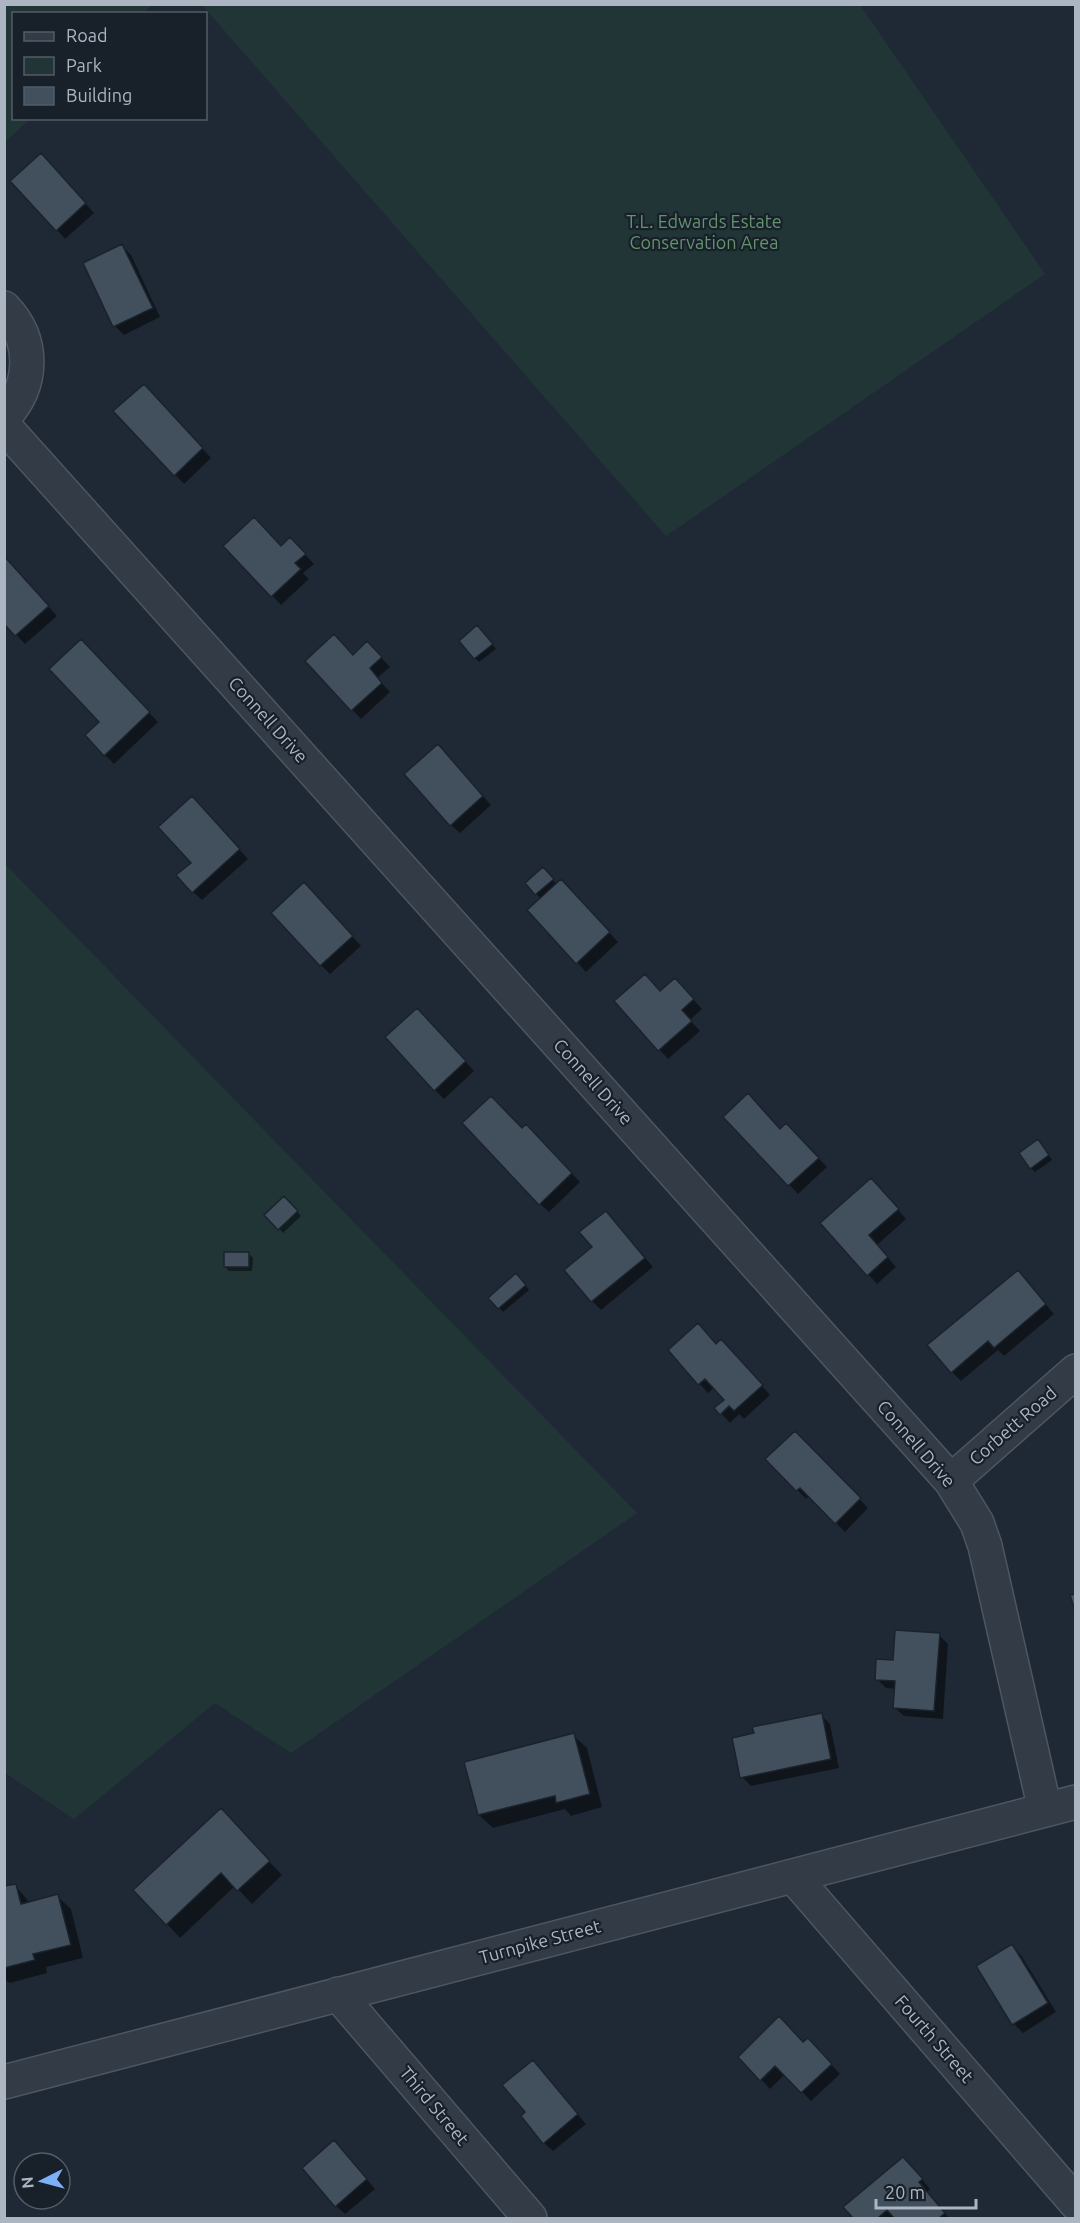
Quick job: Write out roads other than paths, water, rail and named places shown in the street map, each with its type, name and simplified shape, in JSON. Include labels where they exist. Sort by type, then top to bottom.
[{"type":"street","points":[[4,308],[15,319],[25,339],[28,361],[25,384],[16,404],[4,417]]},
{"type":"street","name":"Connell Drive","points":[[4,426],[951,1480],[977,1523],[985,1546],[1060,1806]]},
{"type":"street","name":"Corbett Road","points":[[951,1480],[1076,1371]]},
{"type":"street","name":"Turnpike Street","points":[[4,2082],[1060,1806]]},
{"type":"street","name":"Fourth Street","points":[[793,1876],[1076,2203]]},
{"type":"street","name":"Third Street","points":[[338,1994],[530,2218]]},
{"type":"park label","name":"T.L. Edwards Estate Conservation Area","points":[[704,232]]}]
